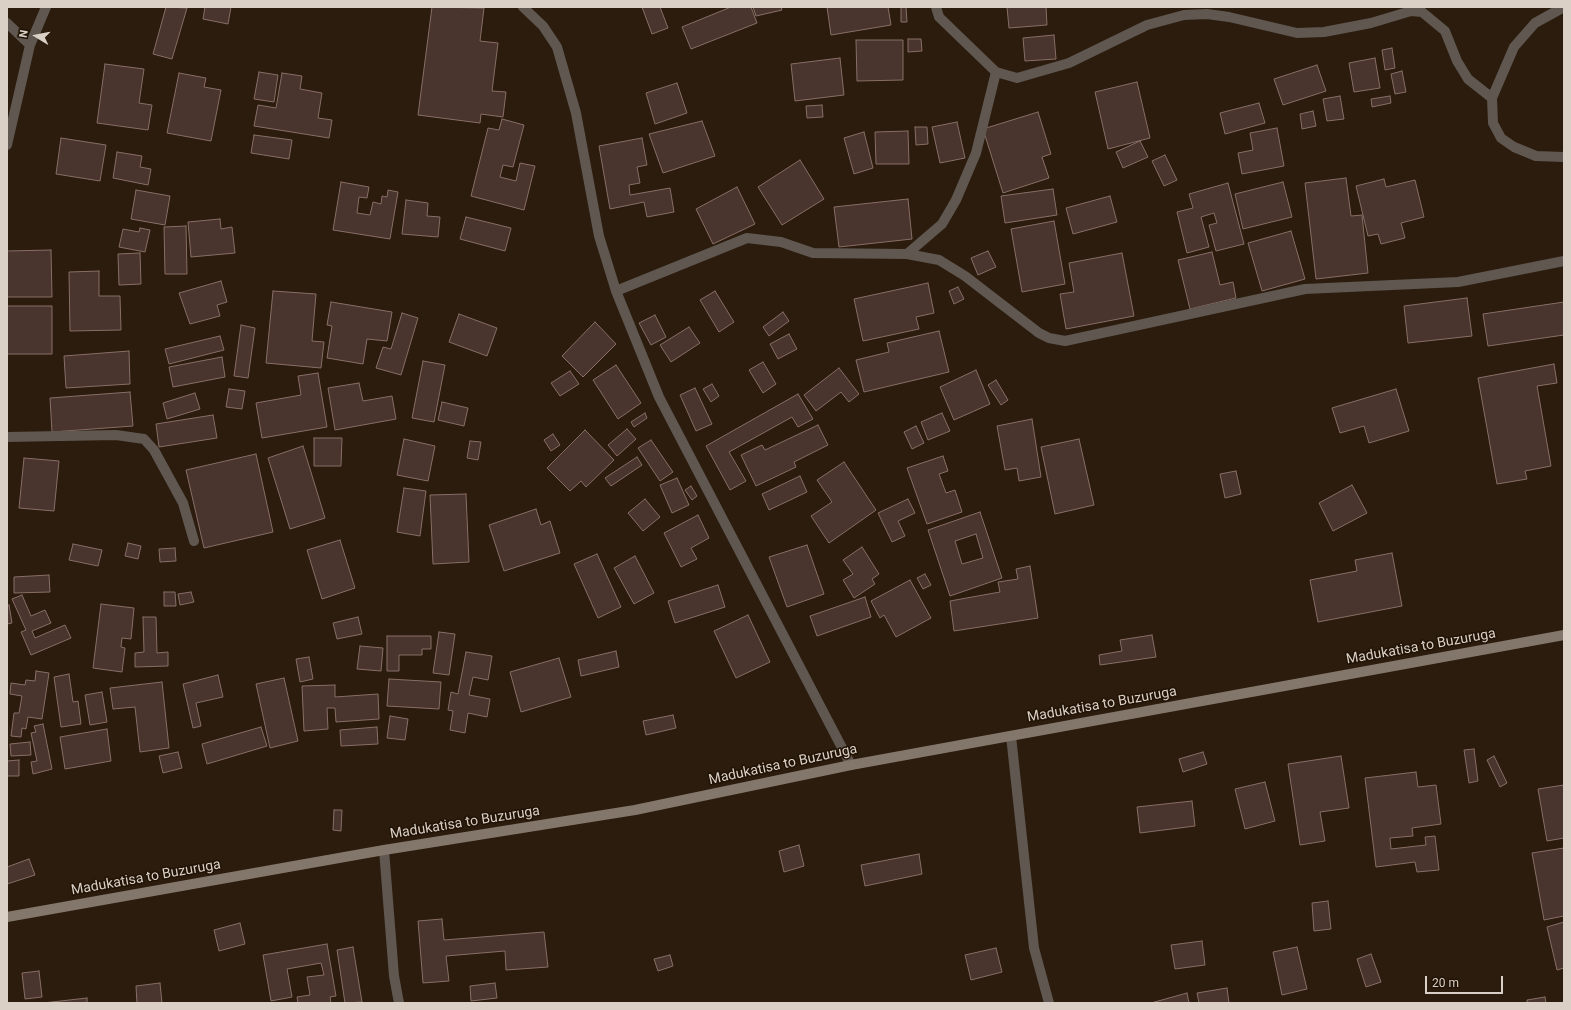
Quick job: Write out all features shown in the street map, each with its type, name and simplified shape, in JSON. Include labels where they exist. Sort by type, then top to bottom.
[{"type":"main road","name":"Madukatisa to Buzuruga","points":[[7,918],[384,850],[635,810],[851,765],[1564,635]]},
{"type":"street","points":[[7,145],[30,45],[46,7]]},
{"type":"street","points":[[523,7],[542,26],[557,47],[576,112],[599,236],[616,290],[659,397],[851,765]]},
{"type":"street","points":[[936,7],[939,17],[996,72],[1017,78],[1069,63],[1147,25],[1184,15],[1207,14],[1229,17],[1297,33],[1324,32],[1371,23],[1411,11],[1422,12],[1445,31],[1457,61],[1468,79],[1492,98]]},
{"type":"street","points":[[1564,7],[1535,23],[1514,47],[1492,98],[1492,123],[1501,138],[1514,147],[1536,156],[1564,158]]},
{"type":"street","points":[[7,22],[30,45]]},
{"type":"street","points":[[907,254],[942,224],[956,200],[976,153],[996,72]]},
{"type":"street","points":[[616,290],[747,238],[781,242],[813,253],[907,254],[939,260],[965,276],[1039,333],[1049,338],[1065,341],[1305,289],[1458,282],[1564,260]]},
{"type":"street","points":[[7,437],[116,435],[144,439],[154,450],[183,503],[194,541]]},
{"type":"street","points":[[1011,736],[1034,948],[1049,1003]]},
{"type":"street","points":[[384,850],[394,976],[399,1003]]},
{"type":"building","points":[[166,7],[187,8],[172,59],[153,54]]},
{"type":"building","points":[[205,7],[231,7],[228,24],[203,19]]},
{"type":"building","points":[[432,7],[484,8],[480,41],[498,43],[492,91],[506,92],[503,117],[481,114],[480,123],[418,115]]},
{"type":"building","points":[[642,7],[660,7],[668,28],[652,34]]},
{"type":"building","points":[[731,7],[751,7],[757,23],[691,49],[682,27]]},
{"type":"building","points":[[753,7],[781,7],[782,10],[756,16]]},
{"type":"building","points":[[827,7],[888,7],[891,25],[831,35]]},
{"type":"building","points":[[901,7],[906,7],[907,22],[901,22]]},
{"type":"building","points":[[1007,7],[1046,7],[1047,25],[1009,28]]},
{"type":"building","points":[[1054,35],[1056,59],[1025,61],[1023,38]]},
{"type":"building","points":[[908,39],[921,39],[922,51],[908,52]]},
{"type":"building","points":[[856,40],[903,40],[903,80],[857,81]]},
{"type":"building","points":[[1392,48],[1395,68],[1385,70],[1382,50]]},
{"type":"building","points":[[840,58],[844,95],[795,101],[791,64]]},
{"type":"building","points":[[1375,58],[1380,88],[1354,92],[1349,63]]},
{"type":"building","points":[[105,64],[144,69],[139,103],[152,105],[148,130],[97,123]]},
{"type":"building","points":[[1317,65],[1326,91],[1283,105],[1274,79]]},
{"type":"building","points":[[1402,71],[1406,92],[1395,94],[1391,74]]},
{"type":"building","points":[[259,72],[278,75],[274,102],[254,99]]},
{"type":"building","points":[[179,73],[206,78],[204,87],[221,90],[211,141],[167,133]]},
{"type":"building","points":[[282,73],[302,76],[300,89],[322,93],[318,118],[332,120],[329,138],[254,126],[258,105],[276,108]]},
{"type":"building","points":[[1137,82],[1150,138],[1108,149],[1095,92]]},
{"type":"building","points":[[677,83],[687,113],[655,124],[646,93]]},
{"type":"building","points":[[1340,96],[1344,119],[1327,121],[1323,99]]},
{"type":"building","points":[[1390,96],[1391,103],[1372,107],[1371,99]]},
{"type":"building","points":[[1259,103],[1265,123],[1225,134],[1220,113]]},
{"type":"building","points":[[822,105],[823,117],[807,118],[806,106]]},
{"type":"building","points":[[1313,111],[1316,126],[1302,129],[1300,114]]},
{"type":"building","points":[[1038,112],[1051,154],[1042,157],[1049,178],[1003,193],[983,129]]},
{"type":"building","points":[[502,119],[524,125],[513,167],[503,165],[500,177],[516,181],[520,163],[535,166],[524,210],[471,196],[488,128],[499,130]]},
{"type":"building","points":[[702,121],[715,156],[663,173],[649,134]]},
{"type":"building","points":[[957,122],[965,158],[940,163],[932,127]]},
{"type":"building","points":[[915,127],[927,127],[928,144],[916,145]]},
{"type":"building","points":[[1277,128],[1284,166],[1242,174],[1238,153],[1253,150],[1250,133]]},
{"type":"building","points":[[908,131],[909,164],[876,164],[875,132]]},
{"type":"building","points":[[864,132],[873,168],[854,174],[844,138]]},
{"type":"building","points":[[254,135],[292,140],[289,159],[251,153]]},
{"type":"building","points":[[61,138],[106,145],[100,181],[56,174]]},
{"type":"building","points":[[642,138],[647,165],[637,167],[640,183],[629,185],[630,195],[670,188],[674,212],[647,217],[644,202],[610,209],[599,146]]},
{"type":"building","points":[[1140,141],[1148,157],[1123,168],[1116,152]]},
{"type":"building","points":[[117,152],[142,156],[140,167],[151,169],[148,185],[113,178]]},
{"type":"building","points":[[1165,155],[1177,180],[1164,186],[1152,161]]},
{"type":"building","points":[[800,160],[824,199],[782,225],[758,187]]},
{"type":"building","points":[[1346,178],[1351,216],[1362,215],[1368,273],[1316,279],[1305,183]]},
{"type":"building","points":[[1384,179],[1386,187],[1415,180],[1424,217],[1401,223],[1405,238],[1381,244],[1378,234],[1368,236],[1356,186]]},
{"type":"building","points":[[341,182],[369,187],[367,198],[359,197],[357,213],[370,215],[373,202],[381,204],[382,196],[387,197],[388,190],[398,192],[390,239],[333,230]]},
{"type":"building","points":[[1283,182],[1292,217],[1243,229],[1235,194]]},
{"type":"building","points":[[1228,183],[1244,244],[1216,251],[1209,225],[1217,223],[1214,213],[1201,217],[1209,247],[1187,253],[1177,212],[1193,208],[1189,194]]},
{"type":"building","points":[[737,187],[755,224],[713,244],[696,209]]},
{"type":"building","points":[[1053,189],[1057,215],[1005,223],[1001,196]]},
{"type":"building","points":[[136,190],[170,196],[165,225],[131,219]]},
{"type":"building","points":[[1110,196],[1117,222],[1073,234],[1066,208]]},
{"type":"building","points":[[908,199],[912,239],[839,247],[834,207]]},
{"type":"building","points":[[406,200],[428,203],[427,216],[440,217],[438,237],[402,234]]},
{"type":"building","points":[[466,217],[511,228],[505,251],[460,239]]},
{"type":"building","points":[[220,219],[221,229],[232,227],[235,253],[191,257],[188,222]]},
{"type":"building","points":[[1054,221],[1065,284],[1022,292],[1011,229]]},
{"type":"building","points":[[186,226],[187,274],[165,274],[164,227]]},
{"type":"building","points":[[140,228],[150,230],[145,252],[119,247],[123,229],[139,232]]},
{"type":"building","points":[[1291,231],[1305,279],[1262,291],[1248,243]]},
{"type":"building","points":[[51,250],[52,297],[7,297],[7,251]]},
{"type":"building","points":[[988,251],[996,267],[978,275],[971,258]]},
{"type":"building","points":[[1212,252],[1220,285],[1233,282],[1236,298],[1190,309],[1178,260]]},
{"type":"building","points":[[140,253],[141,284],[119,285],[118,254]]},
{"type":"building","points":[[1122,253],[1134,316],[1066,329],[1060,294],[1074,292],[1069,263]]},
{"type":"building","points":[[99,271],[99,296],[120,296],[121,330],[70,331],[69,272]]},
{"type":"building","points":[[221,281],[227,302],[217,305],[220,316],[190,324],[179,293]]},
{"type":"building","points":[[928,283],[934,313],[916,317],[919,329],[863,341],[854,299]]},
{"type":"building","points":[[958,287],[964,299],[954,304],[949,291]]},
{"type":"building","points":[[273,291],[316,294],[312,341],[324,342],[321,368],[266,363]]},
{"type":"building","points":[[715,291],[734,322],[719,332],[700,300]]},
{"type":"building","points":[[1467,298],[1472,336],[1408,343],[1404,306]]},
{"type":"building","points":[[331,302],[392,312],[387,341],[367,339],[363,364],[327,358],[332,326],[327,325]]},
{"type":"building","points":[[1564,302],[1564,335],[1488,346],[1483,314]]},
{"type":"building","points":[[7,306],[52,306],[52,354],[7,354]]},
{"type":"building","points":[[783,312],[789,321],[769,336],[763,327]]},
{"type":"building","points":[[402,313],[418,318],[401,375],[376,368],[383,347],[391,349]]},
{"type":"building","points":[[459,314],[497,328],[487,356],[449,342]]},
{"type":"building","points":[[655,315],[666,337],[651,345],[639,323]]},
{"type":"building","points":[[595,322],[616,344],[583,377],[562,356]]},
{"type":"building","points":[[241,325],[255,328],[248,378],[234,376]]},
{"type":"building","points":[[689,327],[700,343],[671,362],[660,345]]},
{"type":"building","points":[[939,331],[949,372],[864,392],[856,360],[889,352],[887,343]]},
{"type":"building","points":[[789,334],[797,349],[778,359],[770,344]]},
{"type":"building","points":[[220,336],[224,350],[169,364],[165,349]]},
{"type":"building","points":[[129,351],[130,384],[66,388],[64,356]]},
{"type":"building","points":[[222,357],[225,377],[173,387],[169,367]]},
{"type":"building","points":[[423,361],[445,365],[434,422],[412,418]]},
{"type":"building","points":[[763,362],[776,384],[763,393],[749,370]]},
{"type":"building","points":[[1554,364],[1557,383],[1537,386],[1551,466],[1525,471],[1527,479],[1497,484],[1478,378]]},
{"type":"building","points":[[616,365],[641,403],[618,419],[593,380]]},
{"type":"building","points":[[839,368],[859,394],[849,402],[841,392],[816,411],[804,395]]},
{"type":"building","points":[[976,370],[990,404],[954,420],[940,387]]},
{"type":"building","points":[[570,371],[579,384],[560,396],[551,383]]},
{"type":"building","points":[[318,373],[327,427],[262,438],[256,403],[301,395],[298,376]]},
{"type":"building","points":[[996,380],[1008,400],[1001,405],[988,385]]},
{"type":"building","points":[[359,383],[363,401],[392,396],[396,419],[335,430],[328,388]]},
{"type":"building","points":[[712,384],[719,396],[711,402],[703,389]]},
{"type":"building","points":[[695,388],[712,424],[696,431],[680,395]]},
{"type":"building","points":[[229,389],[245,391],[242,409],[226,407]]},
{"type":"building","points":[[1396,389],[1409,431],[1369,443],[1364,426],[1340,433],[1332,408]]},
{"type":"building","points":[[130,392],[133,426],[52,432],[50,398]]},
{"type":"building","points":[[195,393],[200,409],[167,419],[163,403]]},
{"type":"building","points":[[798,394],[813,419],[798,427],[792,417],[729,452],[746,481],[730,490],[706,446]]},
{"type":"building","points":[[442,402],[468,408],[464,426],[438,420]]},
{"type":"building","points":[[645,413],[647,418],[634,427],[631,422]]},
{"type":"building","points":[[942,413],[950,431],[928,440],[921,422]]},
{"type":"building","points":[[213,415],[217,438],[159,447],[156,424]]},
{"type":"building","points":[[1032,419],[1041,477],[1019,481],[1017,468],[1005,470],[997,426]]},
{"type":"building","points":[[818,425],[828,445],[794,462],[796,467],[756,486],[741,455],[762,445],[765,450]]},
{"type":"building","points":[[916,426],[924,443],[912,449],[904,432]]},
{"type":"building","points":[[627,429],[636,439],[617,456],[608,445]]},
{"type":"building","points":[[585,430],[614,460],[586,487],[581,481],[570,491],[547,468]]},
{"type":"building","points":[[553,434],[560,445],[551,451],[544,440]]},
{"type":"building","points":[[314,438],[342,438],[341,466],[314,466]]},
{"type":"building","points":[[404,439],[435,446],[428,481],[397,475]]},
{"type":"building","points":[[1079,439],[1094,505],[1055,514],[1041,447]]},
{"type":"building","points":[[651,440],[673,472],[660,481],[638,448]]},
{"type":"building","points":[[470,441],[481,442],[478,460],[467,458]]},
{"type":"building","points":[[303,446],[325,518],[290,529],[268,458]]},
{"type":"building","points":[[256,454],[273,532],[204,548],[186,470]]},
{"type":"building","points":[[943,456],[948,471],[939,474],[946,493],[955,490],[962,512],[927,524],[907,468]]},
{"type":"building","points":[[637,457],[642,465],[611,486],[605,478]]},
{"type":"building","points":[[24,458],[59,461],[54,511],[19,508]]},
{"type":"building","points":[[844,462],[876,510],[829,543],[811,516],[832,502],[817,480]]},
{"type":"building","points":[[1236,471],[1241,494],[1225,498],[1220,474]]},
{"type":"building","points":[[800,476],[807,492],[769,510],[762,494]]},
{"type":"building","points":[[677,478],[689,505],[672,513],[660,485]]},
{"type":"building","points":[[1352,485],[1367,513],[1333,531],[1319,503]]},
{"type":"building","points":[[691,486],[697,496],[692,500],[685,490]]},
{"type":"building","points":[[404,488],[426,491],[420,536],[397,532]]},
{"type":"building","points":[[466,494],[469,562],[433,564],[430,495]]},
{"type":"building","points":[[645,499],[660,517],[643,531],[628,513]]},
{"type":"building","points":[[908,499],[915,513],[898,521],[905,536],[892,542],[878,513]]},
{"type":"building","points":[[536,509],[541,525],[550,521],[560,553],[504,571],[489,525]]},
{"type":"building","points":[[980,512],[1002,578],[950,596],[928,530]],"holes":[[[976,534],[983,558],[962,564],[955,541]]]},
{"type":"building","points":[[698,515],[709,538],[691,548],[697,559],[681,567],[664,533]]},
{"type":"building","points":[[340,540],[355,588],[322,599],[307,550]]},
{"type":"building","points":[[128,543],[141,546],[138,559],[125,556]]},
{"type":"building","points":[[73,544],[102,550],[98,566],[69,560]]},
{"type":"building","points":[[807,545],[824,594],[787,607],[769,557]]},
{"type":"building","points":[[862,547],[879,574],[872,579],[875,584],[854,598],[843,580],[853,574],[843,560]]},
{"type":"building","points":[[175,548],[176,561],[160,562],[159,549]]},
{"type":"building","points":[[1392,553],[1402,606],[1318,622],[1310,580],[1357,571],[1355,560]]},
{"type":"building","points":[[597,554],[621,607],[598,618],[574,564]]},
{"type":"building","points":[[635,556],[654,593],[634,604],[614,568]]},
{"type":"building","points":[[1030,566],[1038,618],[954,631],[950,601],[1000,592],[998,582],[1018,579],[1016,569]]},
{"type":"building","points":[[925,574],[931,585],[923,589],[917,578]]},
{"type":"building","points":[[49,575],[50,592],[14,593],[14,577]]},
{"type":"building","points":[[910,580],[931,618],[896,637],[884,615],[880,618],[871,601]]},
{"type":"building","points":[[718,585],[725,607],[675,623],[668,601]]},
{"type":"building","points":[[164,592],[175,592],[176,606],[164,606]]},
{"type":"building","points":[[191,592],[194,602],[180,605],[178,594]]},
{"type":"building","points":[[22,595],[31,616],[45,610],[51,623],[32,631],[35,638],[65,625],[71,638],[31,655],[21,632],[26,630],[12,599]]},
{"type":"building","points":[[865,597],[871,617],[817,636],[810,616]]},
{"type":"building","points":[[101,604],[134,608],[131,639],[122,638],[121,647],[125,648],[122,672],[93,668]]},
{"type":"building","points":[[9,605],[12,623],[7,624],[7,606]]},
{"type":"building","points":[[748,615],[770,662],[736,678],[714,631]]},
{"type":"building","points":[[143,617],[156,617],[157,653],[168,652],[168,666],[135,667],[135,653],[144,652]]},
{"type":"building","points":[[358,617],[362,634],[337,639],[333,623]]},
{"type":"building","points":[[439,632],[455,634],[449,675],[433,673]]},
{"type":"building","points":[[1152,635],[1156,657],[1100,665],[1099,655],[1122,651],[1120,640]]},
{"type":"building","points":[[387,636],[431,636],[431,649],[422,649],[422,655],[399,655],[399,671],[387,671]]},
{"type":"building","points":[[360,646],[383,648],[381,671],[357,669]]},
{"type":"building","points":[[616,651],[619,667],[581,676],[578,660]]},
{"type":"building","points":[[466,652],[492,656],[488,680],[473,677],[469,695],[490,699],[487,717],[468,713],[465,733],[450,730],[453,711],[448,710],[451,692],[458,694]]},
{"type":"building","points":[[309,657],[313,679],[300,682],[296,659]]},
{"type":"building","points":[[559,658],[571,697],[521,712],[510,672]]},
{"type":"building","points":[[36,671],[49,673],[42,719],[28,717],[26,729],[22,728],[21,737],[11,736],[14,713],[19,713],[22,696],[10,694],[11,683],[25,685],[26,680],[35,681]]},
{"type":"building","points":[[69,674],[73,702],[78,701],[81,724],[61,727],[54,677]]},
{"type":"building","points":[[218,675],[223,697],[196,703],[201,726],[193,728],[183,684]]},
{"type":"building","points":[[284,678],[298,741],[270,748],[256,684]]},
{"type":"building","points":[[389,679],[441,682],[439,709],[387,706]]},
{"type":"building","points":[[162,682],[169,748],[140,752],[135,707],[113,709],[110,688]]},
{"type":"building","points":[[335,685],[335,697],[378,694],[379,719],[336,722],[335,708],[327,708],[328,729],[304,731],[302,686]]},
{"type":"building","points":[[102,692],[107,722],[90,725],[85,695]]},
{"type":"building","points":[[673,715],[676,728],[646,735],[643,721]]},
{"type":"building","points":[[390,716],[408,719],[405,740],[387,738]]},
{"type":"building","points":[[43,724],[52,769],[33,774],[31,762],[37,761],[31,733],[36,732],[34,726]]},
{"type":"building","points":[[261,727],[267,746],[207,764],[202,744]]},
{"type":"building","points":[[377,727],[378,744],[341,746],[340,730]]},
{"type":"building","points":[[107,729],[111,761],[65,769],[60,737]]},
{"type":"building","points":[[30,742],[31,755],[11,756],[10,744]]},
{"type":"building","points":[[1474,749],[1478,781],[1469,783],[1464,750]]},
{"type":"building","points":[[178,752],[182,768],[163,773],[159,756]]},
{"type":"building","points":[[1203,752],[1207,764],[1183,772],[1179,759]]},
{"type":"building","points":[[1341,756],[1349,808],[1320,812],[1325,841],[1300,845],[1288,764]]},
{"type":"building","points":[[1494,756],[1507,783],[1500,787],[1487,760]]},
{"type":"building","points":[[19,760],[19,776],[7,776],[7,761]]},
{"type":"building","points":[[1416,772],[1418,787],[1436,785],[1441,824],[1412,828],[1413,836],[1390,838],[1391,849],[1426,845],[1425,837],[1435,836],[1439,870],[1417,872],[1415,862],[1376,867],[1365,778]]},
{"type":"building","points":[[1265,782],[1275,821],[1245,829],[1235,789]]},
{"type":"building","points":[[1564,785],[1564,838],[1547,841],[1538,789]]},
{"type":"building","points":[[1192,801],[1195,826],[1140,833],[1137,807]]},
{"type":"building","points":[[334,810],[342,810],[341,831],[333,830]]},
{"type":"building","points":[[799,845],[804,866],[784,872],[779,851]]},
{"type":"building","points":[[1564,848],[1564,916],[1544,920],[1532,853]]},
{"type":"building","points":[[919,854],[922,874],[865,886],[861,865]]},
{"type":"building","points":[[29,859],[35,875],[7,884],[7,867]]},
{"type":"building","points":[[1328,901],[1331,929],[1314,931],[1312,903]]},
{"type":"building","points":[[442,919],[444,940],[544,932],[548,967],[506,970],[505,951],[446,956],[449,981],[423,983],[418,921]]},
{"type":"building","points":[[1564,922],[1564,968],[1557,970],[1547,927]]},
{"type":"building","points":[[240,923],[245,944],[219,951],[214,930]]},
{"type":"building","points":[[1202,941],[1205,965],[1175,969],[1171,945]]},
{"type":"building","points":[[327,944],[336,996],[330,997],[331,1003],[298,1003],[297,997],[310,995],[307,977],[324,975],[321,963],[287,969],[292,997],[271,1001],[263,955]]},
{"type":"building","points":[[353,947],[362,1002],[345,1003],[337,950]]},
{"type":"building","points":[[1297,947],[1307,989],[1282,995],[1273,952]]},
{"type":"building","points":[[996,948],[1002,972],[971,980],[965,955]]},
{"type":"building","points":[[1371,954],[1381,982],[1366,987],[1357,959]]},
{"type":"building","points":[[670,955],[673,966],[658,971],[654,959]]},
{"type":"building","points":[[39,971],[42,997],[25,999],[22,973]]},
{"type":"building","points":[[160,983],[162,1003],[137,1003],[136,986]]},
{"type":"building","points":[[495,983],[497,998],[471,1001],[470,986]]},
{"type":"building","points":[[1227,988],[1229,1003],[1199,1003],[1197,993]]},
{"type":"building","points":[[1187,993],[1189,1003],[1151,1003]]},
{"type":"building","points":[[1545,997],[1546,1003],[1527,1003],[1527,1000]]},
{"type":"building","points":[[87,998],[87,1003],[43,1003]]}]
